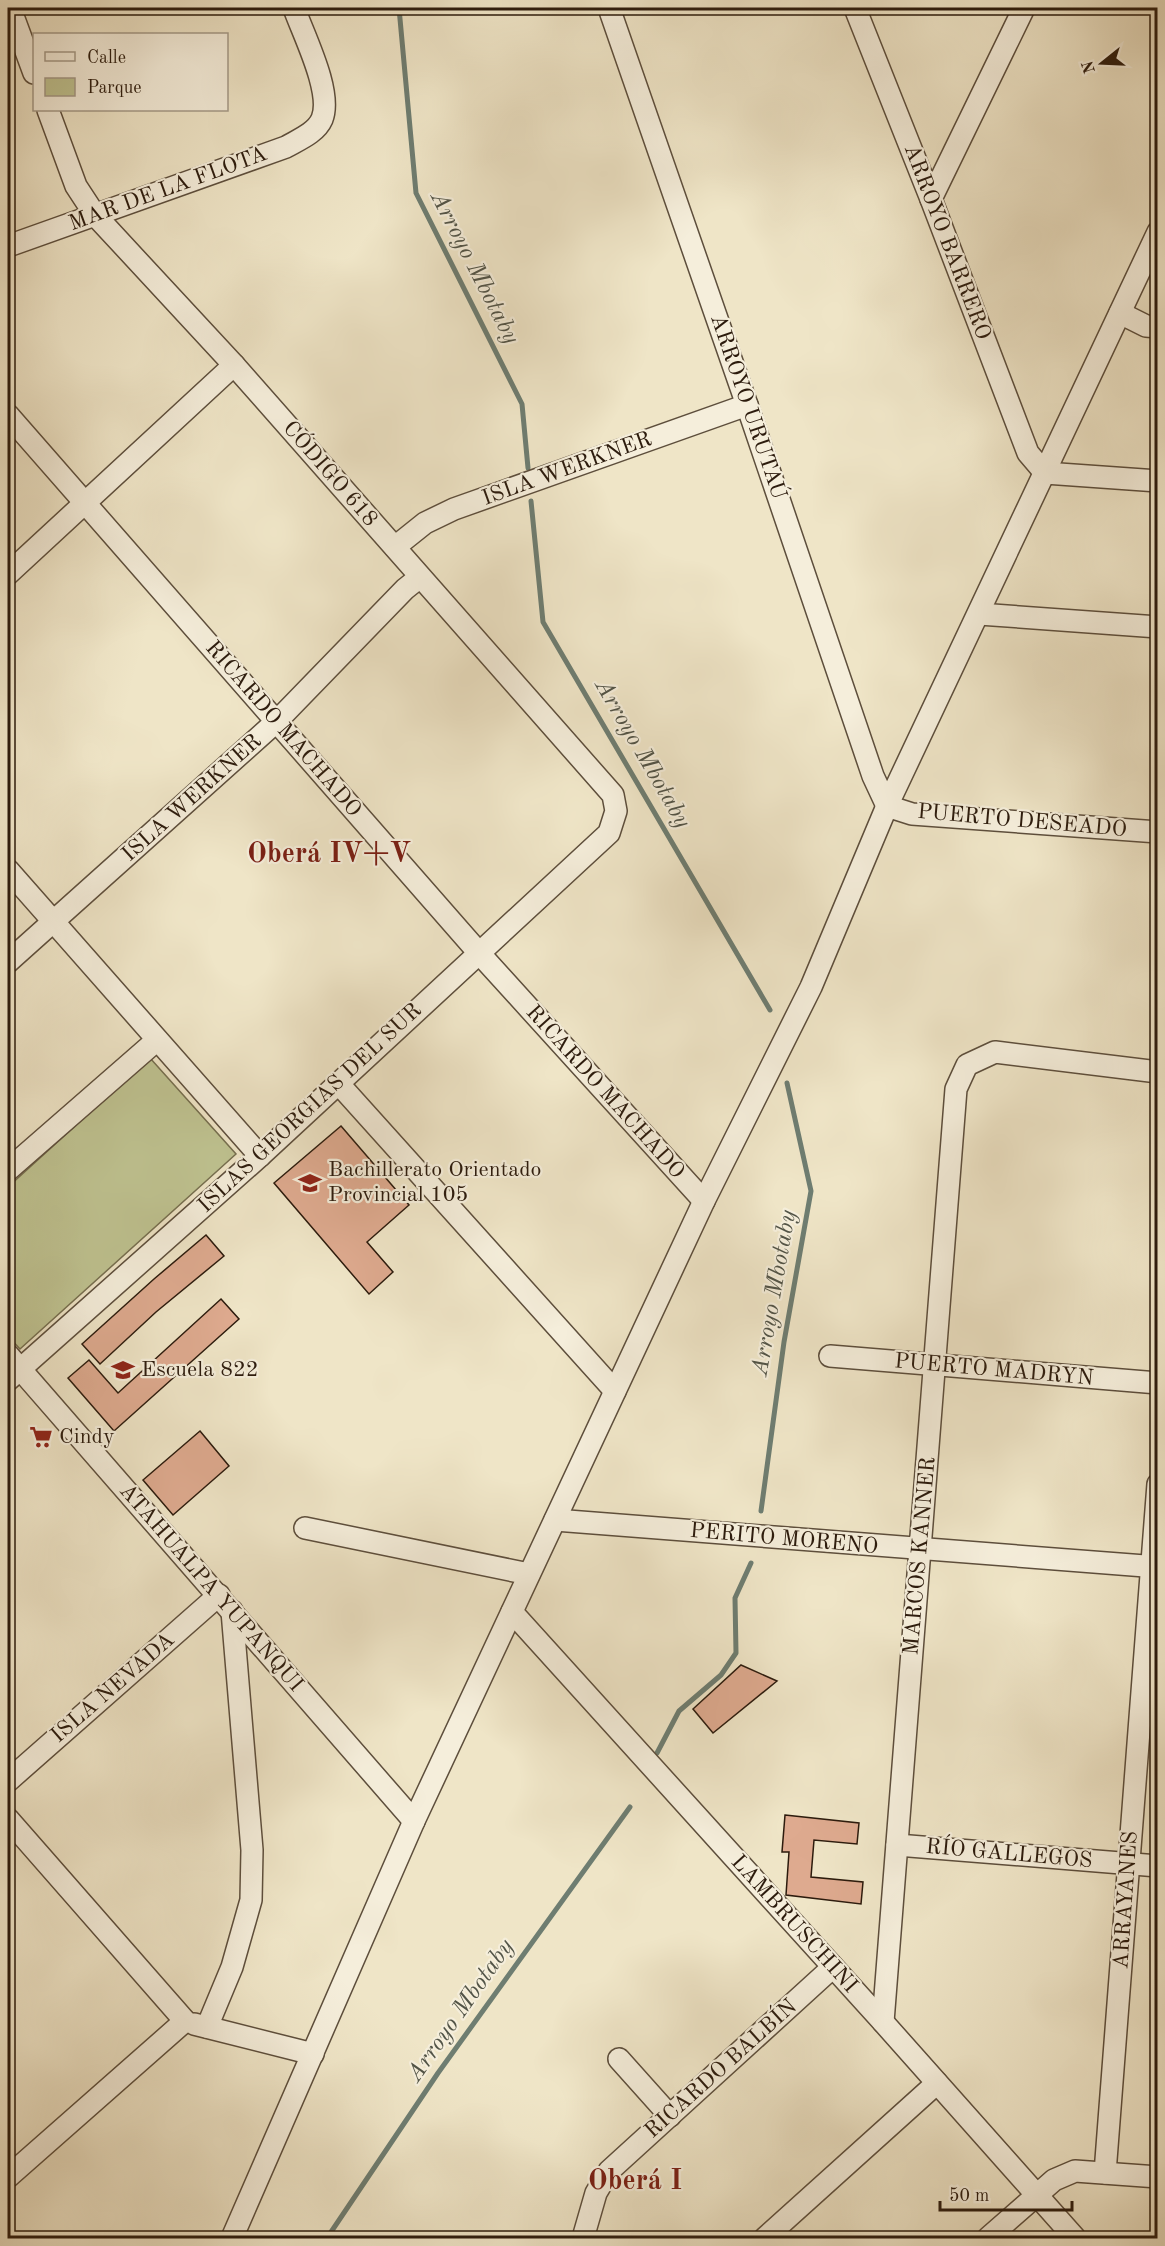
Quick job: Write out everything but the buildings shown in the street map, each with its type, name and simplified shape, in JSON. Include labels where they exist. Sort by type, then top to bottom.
[{"type":"street","points":[[10,8],[33,70]]},
{"type":"street","name":"MAR DE LA FLOTA","points":[[8,246],[286,147],[309,134],[322,120],[325,105],[322,85],[294,8]]},
{"type":"street","name":"ARROYO URUTAÚ","points":[[609,8],[873,776],[887,806]]},
{"type":"street","name":"ARROYO BARRERO","points":[[855,8],[1028,453],[1045,473]]},
{"type":"street","points":[[931,199],[1024,8]]},
{"type":"street","name":"CÓDIGO 618","points":[[48,111],[76,186],[94,215],[234,365],[614,795],[616,811],[609,833]]},
{"type":"street","points":[[232,2238],[414,1821],[704,1201],[810,987],[887,806],[1158,232]]},
{"type":"street","points":[[1120,313],[1146,326],[1158,327]]},
{"type":"street","points":[[8,574],[234,365]]},
{"type":"street","name":"ISLA WERKNER","points":[[395,547],[425,523],[454,509],[747,405]]},
{"type":"street","name":"RICARDO MACHADO","points":[[8,415],[478,953],[704,1201]]},
{"type":"street","points":[[1045,473],[1158,481]]},
{"type":"street","name":"ISLA WERKNER","points":[[8,962],[277,722],[405,589],[420,577]]},
{"type":"street","points":[[979,614],[1158,627]]},
{"type":"street","name":"PUERTO DESEADO","points":[[887,806],[912,814],[1158,832]]},
{"type":"street","name":"ISLAS GEORGIAS DEL SUR","points":[[12,1368],[260,1156],[609,833]]},
{"type":"street","points":[[8,870],[260,1156]]},
{"type":"street","points":[[8,1170],[157,1040]]},
{"type":"street","name":"MARCOS KANNER","points":[[883,2022],[956,1089],[967,1065],[996,1052],[1158,1072]]},
{"type":"street","points":[[338,1083],[615,1391]]},
{"type":"street","name":"PUERTO MADRYN","points":[[830,1356],[1158,1383]]},
{"type":"street","name":"ATAHUALPA YUPANQUI","points":[[12,1368],[219,1595],[414,1821]]},
{"type":"street","name":"ARRAYANES","points":[[1105,2173],[1128,1864],[1154,1567],[1158,1484]]},
{"type":"street","name":"PERITO MORENO","points":[[555,1520],[1154,1567]]},
{"type":"street","points":[[305,1528],[529,1574]]},
{"type":"street","name":"ISLA NEVADA","points":[[8,1780],[219,1595]]},
{"type":"street","points":[[207,2027],[231,1967],[251,1900],[252,1850],[232,1611]]},
{"type":"street","name":"LAMBRUSCHINI","points":[[512,1612],[833,1966],[1075,2238]]},
{"type":"street","points":[[8,1819],[185,2021],[313,2054]]},
{"type":"street","name":"RÍO GALLEGOS","points":[[897,1845],[1158,1866]]},
{"type":"street","name":"RICARDO BALBÍN","points":[[583,2238],[596,2193],[609,2171],[833,1966]]},
{"type":"street","points":[[8,2177],[185,2021]]},
{"type":"street","points":[[619,2059],[670,2116]]},
{"type":"street","points":[[765,2238],[937,2083]]},
{"type":"street","points":[[988,2238],[1054,2180],[1075,2171],[1158,2177]]},
{"type":"green space","points":[[150,1058],[236,1154],[20,1349],[8,1336],[8,1187]]},
{"type":"waterway","name":"Arroyo Mbotaby","points":[[399,8],[416,193],[522,404],[528,468]]},
{"type":"waterway","name":"Arroyo Mbotaby","points":[[531,501],[543,622],[770,1010]]},
{"type":"waterway","name":"Arroyo Mbotaby","points":[[761,1511],[784,1342],[811,1191],[787,1083]]},
{"type":"waterway","name":"Arroyo Mbotaby","points":[[657,1753],[679,1711],[721,1675],[736,1653],[735,1598],[751,1563]]},
{"type":"waterway","name":"Arroyo Mbotaby","points":[[327,2238],[438,2073],[630,1807]]},
{"type":"place","name":"Bachillerato Orientado Provincial 105","points":[[310,1183]]},
{"type":"place","name":"Escuela 822","points":[[123,1370]]},
{"type":"place","name":"Cindy","points":[[41,1437]]},
{"type":"district","name":"Oberá IV+V","points":[[329,855]]},
{"type":"district","name":"Oberá I","points":[[635,2182]]}]
